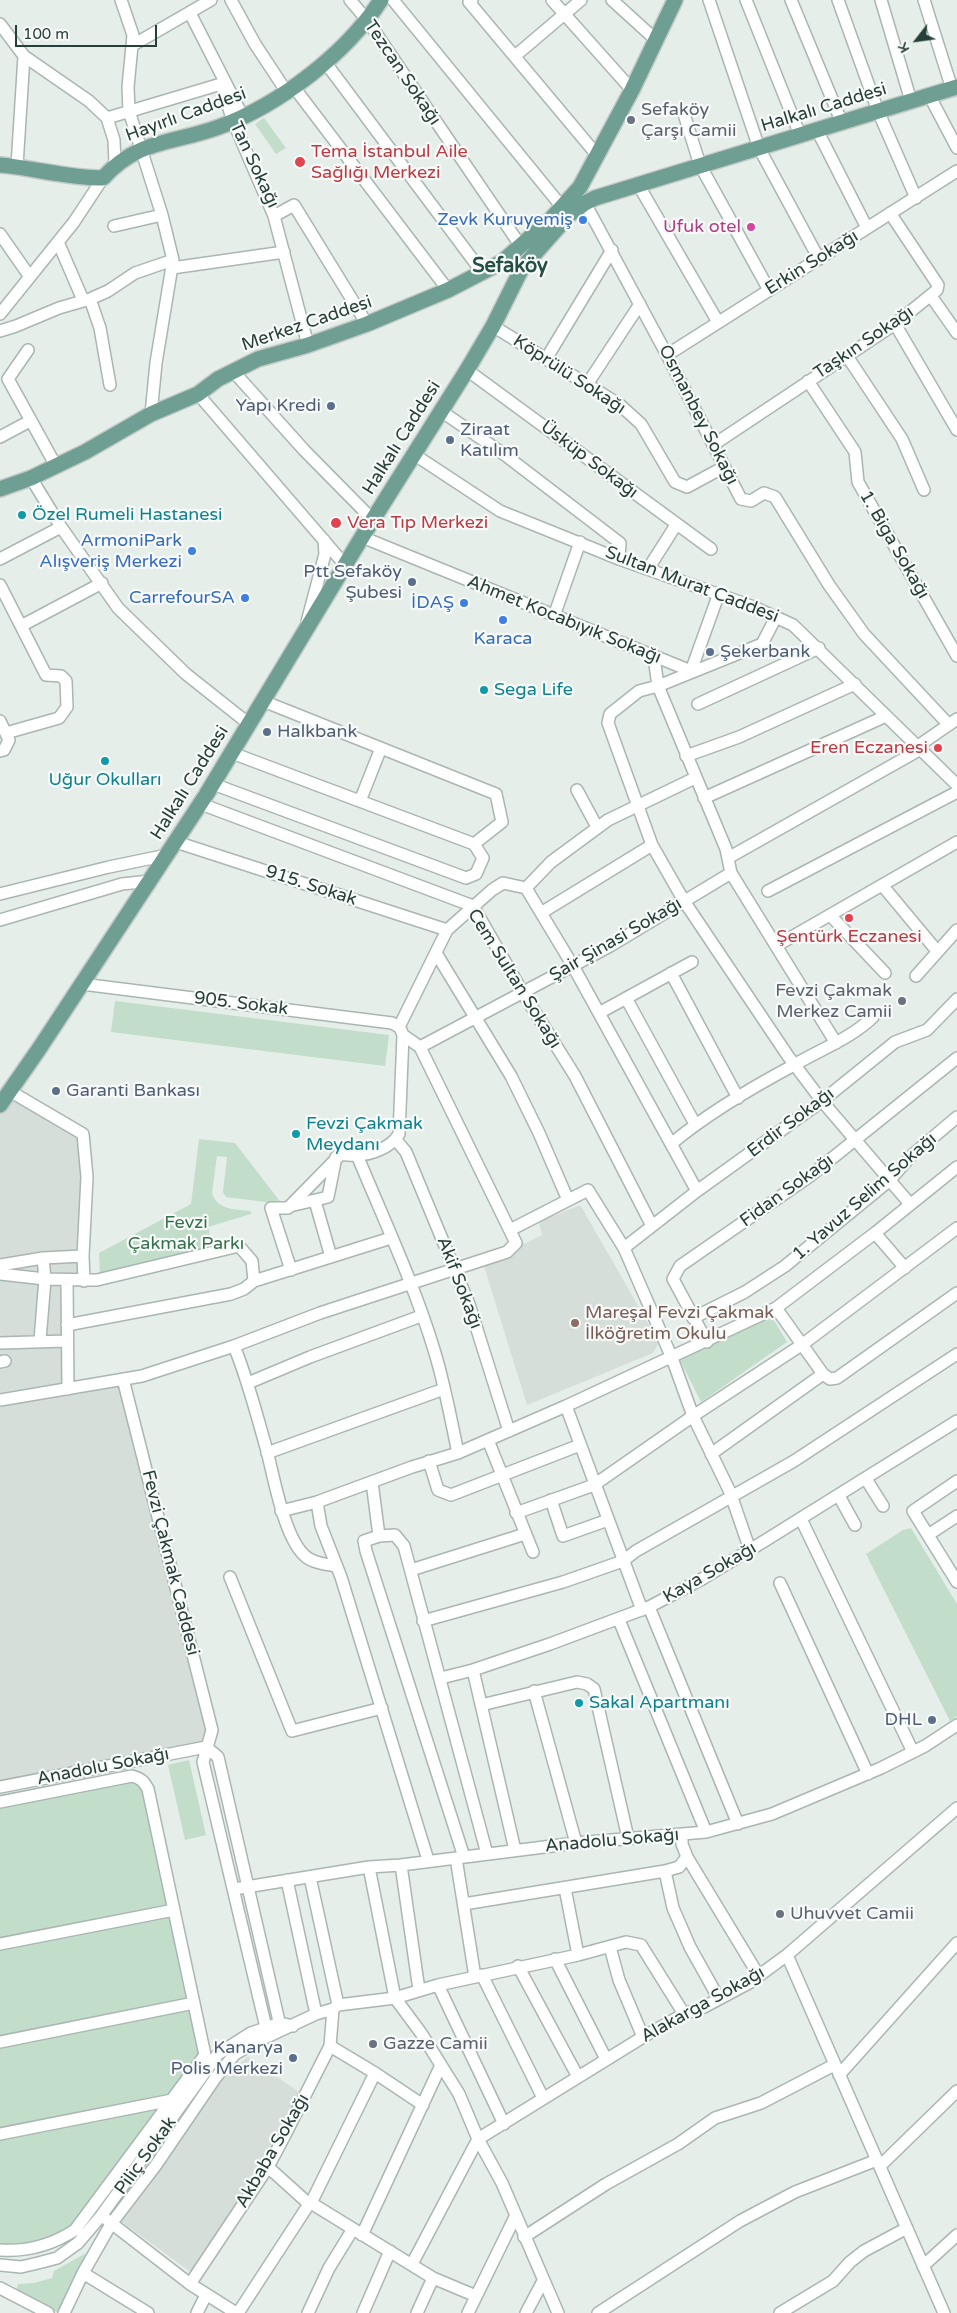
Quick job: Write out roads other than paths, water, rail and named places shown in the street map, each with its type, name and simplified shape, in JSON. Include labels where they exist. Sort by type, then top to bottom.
[{"type":"main road","name":"Hayırlı Caddesi","points":[[103,178],[115,164],[140,148],[217,128],[238,119],[289,88],[325,62],[367,20],[381,0]]},
{"type":"main road","name":"Merkez Caddesi","points":[[0,489],[31,478],[85,452],[151,414],[198,394],[233,371],[258,358],[308,345],[367,324],[448,290],[502,262],[562,207],[583,183],[632,90],[675,0]]},
{"type":"main road","name":"Halkalı Caddesi","points":[[0,1105],[8,1090],[39,1049],[214,784],[362,537],[467,370],[493,326],[522,268],[569,215],[590,201],[700,165],[955,88]]},
{"type":"main road","points":[[0,165],[17,166],[82,178],[103,178]]},
{"type":"main road","points":[[583,183],[590,201]]},
{"type":"street","points":[[133,46],[211,0]]},
{"type":"street","points":[[231,0],[255,44],[448,290]]},
{"type":"street","name":"Tezcan Sokağı","points":[[350,0],[367,20],[520,246]]},
{"type":"street","points":[[393,0],[562,207]]},
{"type":"street","points":[[472,0],[469,2],[597,155]]},
{"type":"street","points":[[552,0],[632,90]]},
{"type":"street","points":[[515,56],[581,0]]},
{"type":"street","points":[[612,0],[656,40]]},
{"type":"street","points":[[709,0],[759,148],[818,259]]},
{"type":"street","points":[[746,0],[800,135]]},
{"type":"street","points":[[791,0],[842,123]]},
{"type":"street","points":[[838,0],[878,111],[916,198]]},
{"type":"street","points":[[881,0],[911,101]]},
{"type":"street","points":[[924,0],[955,88]]},
{"type":"street","points":[[120,1],[133,35],[128,87],[129,111],[162,215],[172,264],[156,362],[151,414]]},
{"type":"street","points":[[190,13],[238,119]]},
{"type":"street","points":[[0,24],[24,56],[89,101],[107,118],[114,140],[115,164]]},
{"type":"street","points":[[17,166],[24,56]]},
{"type":"street","points":[[325,62],[482,272]]},
{"type":"street","name":"Tan Sokağı","points":[[129,111],[221,84],[238,119],[274,216],[294,205],[367,324]]},
{"type":"street","points":[[929,95],[957,148]]},
{"type":"street","points":[[107,118],[129,111]]},
{"type":"street","points":[[684,114],[700,165],[769,290]]},
{"type":"street","points":[[817,130],[867,228]]},
{"type":"street","name":"Erkin Sokağı","points":[[667,355],[957,172]]},
{"type":"street","points":[[0,314],[74,222],[103,178]]},
{"type":"street","points":[[639,186],[718,322]]},
{"type":"street","name":"Osmanbey Sokağı","points":[[590,201],[612,250],[741,499],[751,501],[764,493],[775,497],[829,585],[864,634],[953,722]]},
{"type":"street","name":"Taşkın Sokağı","points":[[713,445],[895,324],[931,296],[938,285],[890,213]]},
{"type":"street","points":[[114,226],[162,215]]},
{"type":"street","points":[[274,216],[308,345]]},
{"type":"street","points":[[0,234],[30,277]]},
{"type":"street","points":[[58,242],[100,328],[110,385]]},
{"type":"street","points":[[546,359],[612,250]]},
{"type":"street","points":[[0,331],[108,291],[135,273],[172,264],[284,252]]},
{"type":"street","points":[[931,296],[953,318],[957,333]]},
{"type":"street","points":[[588,384],[640,304]]},
{"type":"street","points":[[895,324],[957,430]]},
{"type":"street","name":"Köprülü Sokağı","points":[[493,326],[620,405],[641,424],[675,482],[687,488],[724,467]]},
{"type":"street","points":[[28,350],[4,381],[56,466]]},
{"type":"street","points":[[847,356],[902,439],[924,490]]},
{"type":"street","name":"Üsküp Sokağı","points":[[467,370],[711,549]]},
{"type":"street","points":[[233,371],[304,450],[373,520]]},
{"type":"street","name":"1. Biga Sokağı","points":[[808,381],[855,452],[858,482],[957,656]]},
{"type":"street","points":[[198,394],[345,565]]},
{"type":"street","points":[[441,411],[505,454],[620,543],[619,559]]},
{"type":"street","points":[[0,437],[30,421]]},
{"type":"street","name":"Sultan Murat Caddesi","points":[[415,455],[500,511],[619,559],[718,596],[751,606],[793,625],[819,648],[957,784]]},
{"type":"street","points":[[31,478],[61,527],[118,608],[186,674],[249,724]]},
{"type":"street","points":[[648,569],[676,525]]},
{"type":"street","points":[[0,559],[61,527]]},
{"type":"street","name":"Ahmet Kocabıyık Sokağı","points":[[362,537],[691,671]]},
{"type":"street","points":[[306,631],[316,583],[325,554],[324,540]]},
{"type":"street","points":[[554,616],[580,542]]},
{"type":"street","points":[[21,626],[102,583]]},
{"type":"street","points":[[0,585],[46,675],[61,676],[66,681],[68,707],[59,718],[6,733]]},
{"type":"street","points":[[691,671],[718,596]]},
{"type":"street","points":[[776,617],[762,644],[691,671],[658,686],[639,691],[610,714],[608,721],[652,845],[684,901],[794,1064],[822,1101],[910,1204]]},
{"type":"street","points":[[698,704],[819,648]]},
{"type":"street","points":[[654,657],[658,686],[726,849],[731,873],[836,1043]]},
{"type":"street","points":[[686,756],[739,737],[855,684]]},
{"type":"street","points":[[263,701],[496,794],[502,822],[474,844]]},
{"type":"street","points":[[704,798],[886,716]]},
{"type":"street","points":[[0,721],[9,740],[4,750],[0,751]]},
{"type":"street","points":[[728,858],[919,748],[953,722]]},
{"type":"street","points":[[360,801],[381,748]]},
{"type":"street","points":[[214,784],[466,878],[476,874],[484,858],[474,844],[232,753]]},
{"type":"street","points":[[526,888],[551,862],[597,827],[695,778]]},
{"type":"street","points":[[577,790],[597,827]]},
{"type":"street","points":[[768,892],[957,792]]},
{"type":"street","name":"Cem Sultan Sokağı","points":[[200,804],[473,906],[523,993],[575,1076],[652,1226]]},
{"type":"street","name":"915. Sokak","points":[[176,842],[447,930]]},
{"type":"street","points":[[776,946],[957,842]]},
{"type":"street","points":[[541,913],[652,845]]},
{"type":"street","points":[[0,894],[109,867],[167,856]]},
{"type":"street","name":"Şair Şinasi Sokağı","points":[[420,1047],[573,966],[731,873]]},
{"type":"street","points":[[0,920],[122,884],[150,880]]},
{"type":"street","points":[[290,1206],[336,1157],[342,1154],[358,1155],[378,1150],[396,1140],[399,1134],[401,1031],[447,930],[492,890],[503,883],[526,888],[573,966],[697,1191]]},
{"type":"street","points":[[882,885],[937,951]]},
{"type":"street","points":[[830,915],[885,973]]},
{"type":"street","points":[[916,976],[957,930]]},
{"type":"street","points":[[436,952],[510,1076],[539,1133],[568,1200]]},
{"type":"street","points":[[598,1013],[692,962]]},
{"type":"street","points":[[671,974],[738,1098]]},
{"type":"street","name":"905. Sokak","points":[[82,984],[392,1023],[401,1031]]},
{"type":"street","points":[[626,998],[695,1124]]},
{"type":"street","name":"Erdir Sokağı","points":[[624,1248],[697,1191],[822,1101],[895,1042],[927,1030],[957,999]]},
{"type":"street","points":[[671,1144],[695,1124],[794,1064],[858,1031],[873,1017]]},
{"type":"street","points":[[0,1400],[142,1376],[234,1346],[320,1313],[506,1252],[516,1243],[420,1047],[401,1031]]},
{"type":"street","name":"Fidan Sokağı","points":[[707,1342],[673,1280],[680,1266],[810,1176],[856,1141],[957,1058]]},
{"type":"street","points":[[8,1090],[84,1134],[88,1177],[83,1256],[84,1281]]},
{"type":"street","name":"1. Yavuz Selim Sokağı","points":[[693,1318],[745,1292],[785,1266],[890,1180],[910,1156],[957,1117]]},
{"type":"street","name":"Akif Sokağı","points":[[396,1140],[406,1152],[454,1269],[489,1362],[509,1431]]},
{"type":"street","points":[[358,1155],[410,1283],[435,1353],[458,1453]]},
{"type":"street","points":[[291,1270],[271,1208],[283,1209],[326,1198],[329,1195],[336,1157]]},
{"type":"street","points":[[282,1511],[317,1502],[429,1461],[458,1453],[672,1358],[776,1308],[876,1233],[957,1167]]},
{"type":"street","points":[[510,1230],[588,1190],[624,1248],[672,1358],[693,1416],[732,1498],[750,1550]]},
{"type":"street","points":[[316,1201],[331,1257]]},
{"type":"street","points":[[516,1513],[594,1485],[693,1416],[802,1344],[957,1228]]},
{"type":"street","points":[[876,1233],[905,1268]]},
{"type":"street","points":[[67,1325],[218,1298],[244,1289],[254,1281],[391,1238]]},
{"type":"street","points":[[0,1274],[45,1279],[97,1280],[238,1246],[252,1260],[254,1281]]},
{"type":"street","points":[[0,1265],[43,1258],[83,1256]]},
{"type":"street","points":[[40,1340],[45,1279],[43,1258]]},
{"type":"street","points":[[67,1280],[68,1388]]},
{"type":"street","points":[[776,1308],[823,1374],[830,1379],[837,1378],[957,1293]]},
{"type":"street","points":[[248,1383],[310,1357],[422,1316]]},
{"type":"street","points":[[0,1343],[40,1340],[67,1341]]},
{"type":"street","points":[[234,1346],[248,1383],[282,1511],[298,1546],[305,1555],[319,1563],[336,1566]]},
{"type":"street","points":[[423,1621],[563,1582],[623,1560],[794,1461],[957,1354]]},
{"type":"street","points":[[711,1454],[823,1374]]},
{"type":"street","name":"Fevzi Çakmak Caddesi","points":[[123,1379],[212,1730],[206,1747]]},
{"type":"street","points":[[267,1453],[444,1389]]},
{"type":"street","points":[[566,1406],[623,1560],[738,1824]]},
{"type":"street","name":"Kaya Sokağı","points":[[441,1678],[473,1670],[619,1620],[645,1609],[750,1550],[957,1421]]},
{"type":"street","points":[[488,1440],[533,1552]]},
{"type":"street","points":[[429,1461],[438,1490],[451,1495],[580,1446]]},
{"type":"street","points":[[866,1479],[883,1506]]},
{"type":"street","points":[[957,1481],[913,1511],[957,1582]]},
{"type":"street","points":[[372,1482],[379,1536]]},
{"type":"street","points":[[839,1496],[855,1525]]},
{"type":"street","points":[[551,1500],[562,1536],[608,1520]]},
{"type":"street","points":[[317,1502],[321,1526],[341,1577],[428,1860]]},
{"type":"street","points":[[928,1535],[957,1516]]},
{"type":"street","points":[[801,1519],[913,1752]]},
{"type":"street","points":[[411,1570],[525,1534]]},
{"type":"street","points":[[487,1854],[404,1546],[395,1536],[379,1536],[364,1541],[460,1857],[464,1904],[478,1976],[543,2098]]},
{"type":"street","points":[[230,1577],[292,1731],[382,1708]]},
{"type":"street","points":[[780,1583],[868,1774]]},
{"type":"street","points":[[619,1620],[706,1832]]},
{"type":"street","points":[[473,1670],[515,1850]]},
{"type":"street","points":[[482,1705],[577,1682],[586,1684],[594,1689],[628,1838]]},
{"type":"street","points":[[534,1691],[576,1843]]},
{"type":"street","name":"Anadolu Sokağı","points":[[234,1889],[369,1867],[401,1865],[428,1860],[576,1843],[706,1832],[772,1814],[868,1774],[913,1752],[957,1725]]},
{"type":"street","points":[[267,2032],[203,1762],[206,1747],[218,1757],[280,2026],[293,2026],[335,2007],[395,1998],[438,1985],[518,1966],[578,1955],[626,1942],[641,1945],[684,2014]]},
{"type":"street","name":"Anadolu Sokağı","points":[[0,1787],[206,1747]]},
{"type":"street","points":[[0,1802],[132,1776],[139,1778],[148,1789],[205,2055],[75,2230],[59,2240],[32,2248],[0,2250]]},
{"type":"street","name":"Alakarga Sokağı","points":[[478,2139],[643,2037],[759,1976],[788,1955],[957,1808]]},
{"type":"street","points":[[682,1835],[682,1844],[687,1857],[759,1976]]},
{"type":"street","points":[[464,1904],[665,1871],[679,1867],[687,1857]]},
{"type":"street","points":[[401,1865],[419,1990]]},
{"type":"street","points":[[369,1867],[395,1998],[459,2094],[478,2139],[516,2215],[558,2313]]},
{"type":"street","points":[[665,1871],[673,1908],[690,1947],[718,1999]]},
{"type":"street","name":"Akbaba Sokağı","points":[[190,2284],[268,2167],[330,2046],[335,2007],[310,1876]]},
{"type":"street","points":[[286,1880],[316,2014]]},
{"type":"street","points":[[565,1888],[578,1955]]},
{"type":"street","points":[[0,1944],[174,1910]]},
{"type":"street","points":[[524,2236],[606,2184],[678,2144],[715,2118],[761,2102],[837,2070],[957,1943]]},
{"type":"street","points":[[610,1947],[619,1980],[643,2037]]},
{"type":"street","points":[[788,1955],[944,2313]]},
{"type":"street","points":[[555,1959],[606,2059]]},
{"type":"street","points":[[518,1966],[578,2077]]},
{"type":"street","points":[[438,1985],[504,2124]]},
{"type":"street","points":[[0,2042],[194,2003]]},
{"type":"street","name":"Piliç Sokak","points":[[64,2313],[83,2273],[111,2224],[156,2165],[216,2077],[235,2054],[267,2032],[280,2026]]},
{"type":"street","name":"Piliç Sokak","points":[[0,2265],[21,2267],[35,2264],[57,2258],[71,2248],[101,2216],[218,2054],[251,2033],[267,2032]]},
{"type":"street","points":[[330,2046],[423,2105]]},
{"type":"street","points":[[308,2313],[329,2268],[357,2232],[423,2105],[441,2065]]},
{"type":"street","points":[[101,2216],[190,2284],[237,2313],[310,2204],[375,2073]]},
{"type":"street","points":[[598,2313],[740,2221],[795,2192],[878,2163],[957,2091]]},
{"type":"street","points":[[0,2134],[172,2100]]},
{"type":"street","points":[[412,2264],[478,2139]]},
{"type":"street","points":[[268,2167],[310,2204],[433,2278],[476,2296]]},
{"type":"street","points":[[468,2313],[516,2215]]},
{"type":"street","points":[[784,2312],[833,2281],[850,2262],[864,2251],[907,2228]]},
{"type":"street","points":[[923,2266],[957,2235]]},
{"type":"street","points":[[32,2248],[35,2264]]},
{"type":"street","points":[[363,2313],[390,2251]]},
{"type":"street","points":[[83,2273],[148,2313]]},
{"type":"street","points":[[416,2313],[433,2278]]},
{"type":"street","points":[[526,2313],[543,2281]]},
{"type":"street","points":[[0,2288],[48,2313]]},
{"type":"street","points":[[197,2313],[206,2295]]},
{"type":"place","name":"Sefaköy Çarşı Camii","points":[[631,120]]},
{"type":"place","name":"Tema İstanbul Aile Sağlığı Merkezi","points":[[300,162]]},
{"type":"place","name":"Zevk Kuruyemiş","points":[[583,220]]},
{"type":"place","name":"Ufuk otel","points":[[751,227]]},
{"type":"place","name":"Yapı Kredi","points":[[331,406]]},
{"type":"place","name":"Ziraat Katılım","points":[[450,440]]},
{"type":"place","name":"Özel Rumeli Hastanesi","points":[[22,515]]},
{"type":"place","name":"Vera Tıp Merkezi","points":[[336,523]]},
{"type":"place","name":"ArmoniPark Alışveriş Merkezi","points":[[192,551]]},
{"type":"place","name":"Ptt Sefaköy Şubesi","points":[[412,582]]},
{"type":"place","name":"CarrefourSA","points":[[245,598]]},
{"type":"place","name":"İDAŞ","points":[[464,603]]},
{"type":"place","name":"Karaca","points":[[503,620]]},
{"type":"place","name":"Şekerbank","points":[[710,652]]},
{"type":"place","name":"Sega Life","points":[[484,690]]},
{"type":"place","name":"Halkbank","points":[[267,732]]},
{"type":"place","name":"Eren Eczanesi","points":[[938,748]]},
{"type":"place","name":"Uğur Okulları","points":[[105,761]]},
{"type":"place","name":"Şentürk Eczanesi","points":[[849,918]]},
{"type":"place","name":"Fevzi Çakmak Merkez Camii","points":[[902,1001]]},
{"type":"place","name":"Garanti Bankası","points":[[56,1091]]},
{"type":"place","name":"Fevzi Çakmak Meydanı","points":[[296,1134]]},
{"type":"place","name":"Mareşal Fevzi Çakmak İlköğretim Okulu","points":[[575,1323]]},
{"type":"place","name":"Sakal Apartmanı","points":[[579,1703]]},
{"type":"place","name":"DHL","points":[[932,1720]]},
{"type":"place","name":"Uhuvvet Camii","points":[[780,1914]]},
{"type":"place","name":"Gazze Camii","points":[[373,2044]]},
{"type":"place","name":"Kanarya Polis Merkezi","points":[[293,2058]]},
{"type":"district","name":"Sefaköy","points":[[510,267]]},
{"type":"park label","name":"Fevzi Çakmak Parkı","points":[[186,1233]]}]
